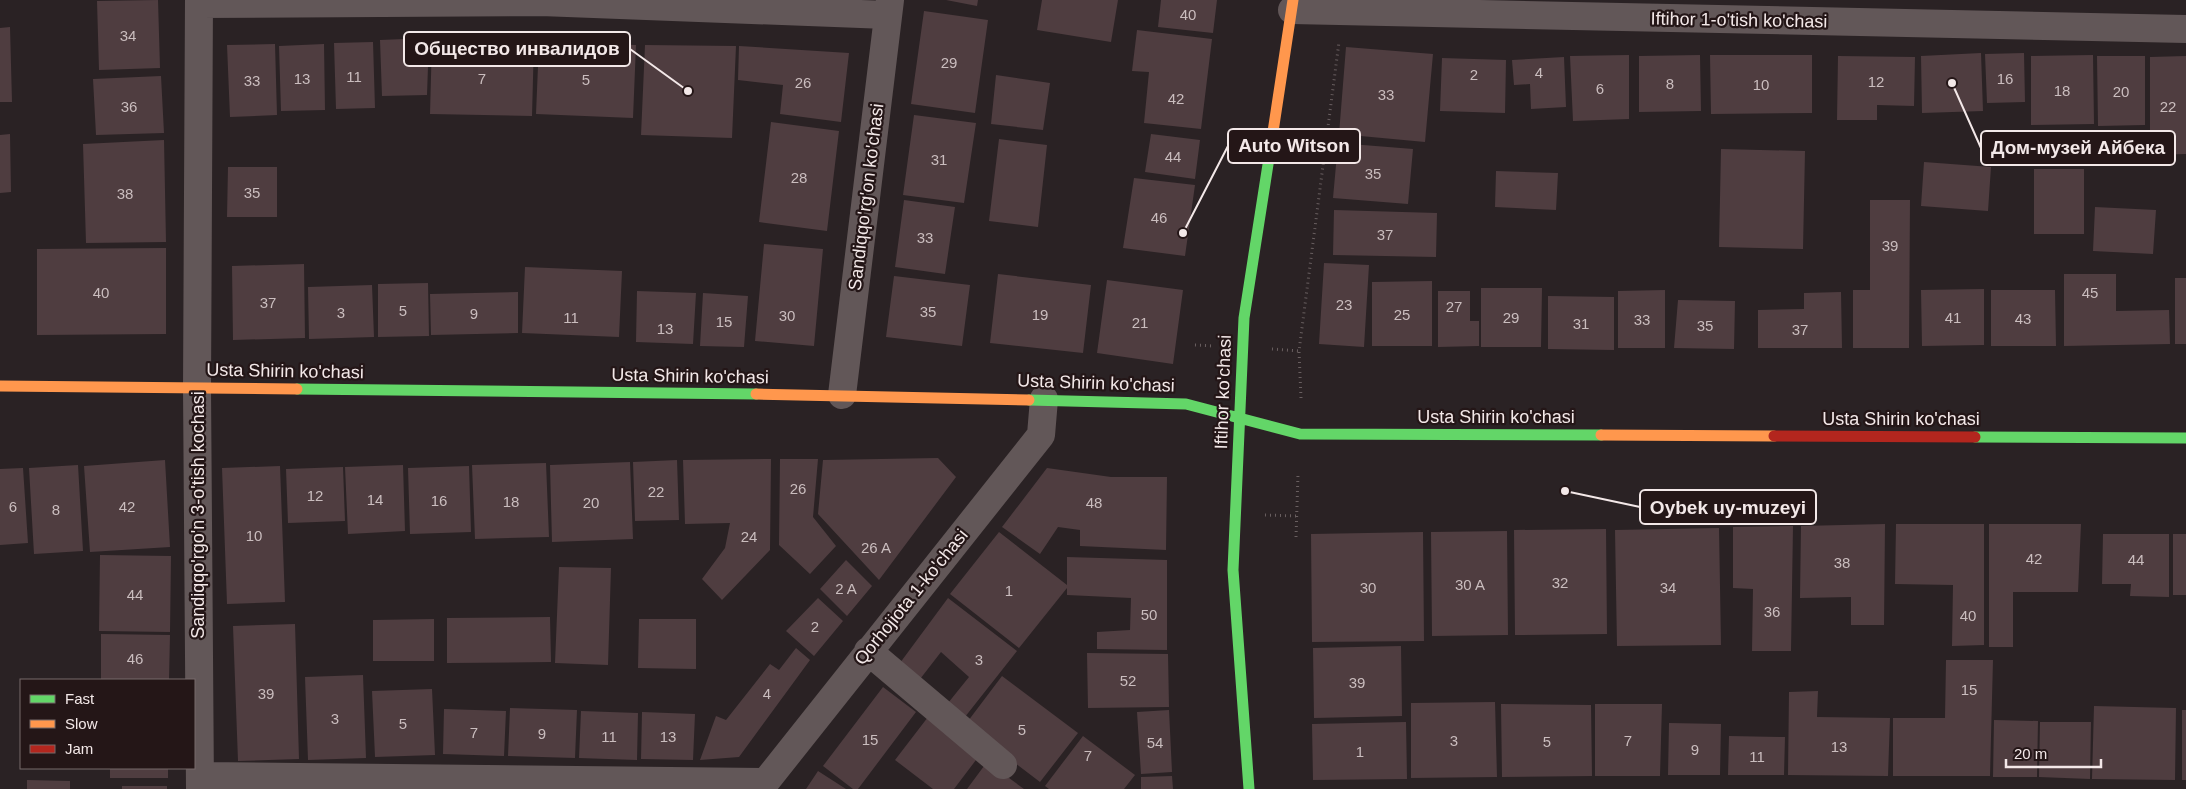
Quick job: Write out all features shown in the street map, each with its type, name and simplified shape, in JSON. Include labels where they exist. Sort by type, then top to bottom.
[{"type":"main road","name":"Iftihor ko'chasi","points":[[1250,789],[1233,570],[1244,318],[1292,5]]},
{"type":"main road","name":"Usta Shirin ko'chasi","points":[[0,386],[842,395],[1186,404],[1300,434],[2186,438]]},
{"type":"street","points":[[199,2],[541,1],[888,8]]},
{"type":"street","name":"Sandiqqo'rgo'n 3-o'tish kochasi","points":[[199,2],[200,783]]},
{"type":"street","name":"Iftihor 1-o'tish ko'chasi","points":[[1292,5],[1343,11],[2186,29]]},
{"type":"street","name":"Sandiqqo'rg'on ko'chasi","points":[[842,395],[888,8]]},
{"type":"street","name":"Qorhojiota 1-ko'chasi","points":[[762,786],[1041,436],[1044,399]]},
{"type":"street","points":[[868,651],[1003,765]]},
{"type":"street","points":[[200,783],[762,786]]},
{"type":"path","points":[[1301,398],[1299,351],[1343,11]]},
{"type":"path","points":[[1276,350],[1299,351]]},
{"type":"path","points":[[1296,537],[1298,474]]},
{"type":"path","points":[[1265,515],[1297,516]]},
{"type":"building","points":[[158,0],[160,68],[99,70],[97,1]]},
{"type":"building","points":[[946,0],[978,0],[977,6]]},
{"type":"building","points":[[1042,0],[1118,0],[1111,42],[1037,30]]},
{"type":"building","points":[[1161,0],[1217,0],[1213,33],[1158,27]]},
{"type":"building","points":[[924,11],[988,20],[975,113],[911,104]]},
{"type":"building","points":[[10,27],[12,102],[0,102],[0,28]]},
{"type":"building","points":[[1137,30],[1212,39],[1201,129],[1144,123],[1149,72],[1132,71]]},
{"type":"building","points":[[429,38],[427,95],[382,96],[380,40]]},
{"type":"building","points":[[432,39],[534,41],[532,116],[430,114]]},
{"type":"building","points":[[373,42],[375,108],[336,109],[334,43]]},
{"type":"building","points":[[539,42],[636,45],[633,118],[536,114]]},
{"type":"building","points":[[275,44],[277,115],[230,117],[227,45]]},
{"type":"building","points":[[324,44],[325,110],[281,111],[279,46]]},
{"type":"building","points":[[645,45],[736,46],[732,138],[641,135]]},
{"type":"building","points":[[739,46],[849,53],[841,122],[780,114],[783,85],[738,80]]},
{"type":"building","points":[[1346,47],[1433,54],[1425,142],[1339,134]]},
{"type":"building","points":[[1981,53],[1983,111],[1922,113],[1921,56]]},
{"type":"building","points":[[2024,53],[2025,102],[1987,103],[1985,54]]},
{"type":"building","points":[[1629,55],[1629,119],[1573,121],[1570,56]]},
{"type":"building","points":[[1700,55],[1701,111],[1639,112],[1639,56]]},
{"type":"building","points":[[1710,55],[1812,55],[1812,113],[1711,114]]},
{"type":"building","points":[[2093,55],[2094,124],[2031,125],[2031,56]]},
{"type":"building","points":[[1838,56],[1915,57],[1914,106],[1877,105],[1877,120],[1837,120]]},
{"type":"building","points":[[2097,56],[2145,56],[2145,125],[2098,126]]},
{"type":"building","points":[[2186,56],[2186,154],[2150,155],[2150,57]]},
{"type":"building","points":[[1564,57],[1566,107],[1531,109],[1530,84],[1514,85],[1512,60]]},
{"type":"building","points":[[1442,58],[1506,60],[1505,113],[1440,111]]},
{"type":"building","points":[[996,75],[1050,83],[1043,130],[991,124]]},
{"type":"building","points":[[161,76],[164,133],[96,135],[93,79]]},
{"type":"building","points":[[914,115],[976,123],[964,203],[903,195]]},
{"type":"building","points":[[771,122],[839,131],[827,231],[759,222]]},
{"type":"building","points":[[10,134],[11,192],[0,193],[0,135]]},
{"type":"building","points":[[1151,134],[1200,140],[1195,179],[1145,172]]},
{"type":"building","points":[[999,139],[1047,145],[1038,227],[989,221]]},
{"type":"building","points":[[164,140],[166,242],[86,243],[83,144]]},
{"type":"building","points":[[1338,143],[1413,149],[1408,204],[1333,198]]},
{"type":"building","points":[[1721,149],[1805,151],[1803,249],[1719,247]]},
{"type":"building","points":[[1924,162],[1991,167],[1988,211],[1921,206]]},
{"type":"building","points":[[228,167],[277,167],[277,217],[227,217]]},
{"type":"building","points":[[2034,169],[2084,169],[2084,234],[2034,234]]},
{"type":"building","points":[[1496,171],[1558,173],[1556,210],[1495,207]]},
{"type":"building","points":[[1134,178],[1195,185],[1185,256],[1123,248]]},
{"type":"building","points":[[904,200],[955,207],[945,274],[895,267]]},
{"type":"building","points":[[1870,200],[1910,200],[1909,348],[1853,348],[1853,290],[1870,290]]},
{"type":"building","points":[[2095,207],[2156,210],[2153,254],[2093,251]]},
{"type":"building","points":[[1334,210],[1437,213],[1436,257],[1333,255]]},
{"type":"building","points":[[764,244],[823,249],[814,346],[755,341]]},
{"type":"building","points":[[166,248],[166,334],[37,335],[37,249]]},
{"type":"building","points":[[1324,263],[1369,265],[1364,347],[1319,344]]},
{"type":"building","points":[[304,264],[305,338],[233,340],[232,266]]},
{"type":"building","points":[[525,267],[622,271],[619,337],[522,333]]},
{"type":"building","points":[[998,274],[1091,285],[1083,353],[990,343]]},
{"type":"building","points":[[2064,274],[2116,274],[2116,311],[2169,310],[2170,344],[2064,346]]},
{"type":"building","points":[[894,276],[970,285],[962,346],[886,337]]},
{"type":"building","points":[[2175,278],[2186,278],[2186,344],[2175,344]]},
{"type":"building","points":[[1107,280],[1183,290],[1173,364],[1097,353]]},
{"type":"building","points":[[1432,281],[1432,346],[1372,346],[1372,282]]},
{"type":"building","points":[[428,283],[429,336],[378,337],[378,284]]},
{"type":"building","points":[[372,285],[374,337],[309,339],[308,287]]},
{"type":"building","points":[[1481,288],[1542,288],[1541,347],[1481,347]]},
{"type":"building","points":[[1984,289],[1984,345],[1922,346],[1921,290]]},
{"type":"building","points":[[1665,290],[1665,348],[1618,348],[1618,291]]},
{"type":"building","points":[[1991,290],[2055,290],[2056,346],[1991,346]]},
{"type":"building","points":[[637,291],[696,293],[693,344],[636,342]]},
{"type":"building","points":[[1438,291],[1470,291],[1470,321],[1479,321],[1479,346],[1438,347]]},
{"type":"building","points":[[518,292],[518,333],[431,335],[430,294]]},
{"type":"building","points":[[1841,292],[1842,348],[1758,348],[1758,310],[1804,309],[1804,293]]},
{"type":"building","points":[[703,293],[748,296],[744,347],[700,346]]},
{"type":"building","points":[[1548,296],[1614,297],[1614,350],[1548,349]]},
{"type":"building","points":[[1678,300],[1735,301],[1734,349],[1674,348]]},
{"type":"building","points":[[938,458],[956,477],[879,580],[818,514],[823,460]]},
{"type":"building","points":[[771,459],[770,550],[722,600],[702,579],[725,548],[730,523],[685,524],[683,460]]},
{"type":"building","points":[[780,459],[818,459],[813,517],[836,546],[810,574],[779,545]]},
{"type":"building","points":[[165,460],[170,547],[90,552],[84,466]]},
{"type":"building","points":[[677,460],[679,520],[635,521],[633,462]]},
{"type":"building","points":[[630,462],[633,539],[552,542],[550,465]]},
{"type":"building","points":[[546,463],[549,537],[475,539],[472,465]]},
{"type":"building","points":[[78,465],[83,551],[34,554],[29,468]]},
{"type":"building","points":[[403,465],[405,531],[348,534],[345,467]]},
{"type":"building","points":[[280,466],[285,602],[227,604],[222,468]]},
{"type":"building","points":[[469,466],[471,532],[410,534],[408,468]]},
{"type":"building","points":[[343,467],[345,521],[288,523],[286,469]]},
{"type":"building","points":[[23,468],[28,543],[0,545],[0,469]]},
{"type":"building","points":[[1047,468],[1111,477],[1167,477],[1166,550],[1080,546],[1080,530],[1058,527],[1040,554],[1002,527]]},
{"type":"building","points":[[1885,524],[1884,625],[1851,625],[1851,597],[1800,598],[1801,526]]},
{"type":"building","points":[[1896,524],[1984,524],[1984,645],[1952,646],[1953,585],[1895,584]]},
{"type":"building","points":[[1989,524],[2081,524],[2078,592],[2013,592],[2013,647],[1989,647]]},
{"type":"building","points":[[1793,526],[1791,651],[1752,651],[1753,589],[1733,588],[1733,527]]},
{"type":"building","points":[[1719,528],[1721,645],[1617,646],[1615,530]]},
{"type":"building","points":[[1606,529],[1607,634],[1515,635],[1514,530]]},
{"type":"building","points":[[1507,531],[1508,635],[1432,636],[1431,532]]},
{"type":"building","points":[[999,532],[1067,585],[1067,557],[1167,560],[1167,650],[1097,649],[1097,632],[1130,630],[1131,598],[1067,595],[1067,588],[1019,648],[950,594]]},
{"type":"building","points":[[1423,532],[1424,641],[1312,642],[1311,534]]},
{"type":"building","points":[[2103,534],[2169,534],[2169,597],[2130,596],[2131,584],[2102,584]]},
{"type":"building","points":[[2173,534],[2186,534],[2186,595],[2173,595]]},
{"type":"building","points":[[100,555],[171,556],[170,632],[99,631]]},
{"type":"building","points":[[846,560],[872,586],[847,616],[820,589]]},
{"type":"building","points":[[559,567],[611,568],[608,665],[555,663]]},
{"type":"building","points":[[818,598],[843,621],[814,656],[786,631]]},
{"type":"building","points":[[948,598],[1017,651],[961,722],[944,708],[969,677],[941,652],[917,683],[897,667]]},
{"type":"building","points":[[550,617],[551,662],[447,663],[447,618]]},
{"type":"building","points":[[434,619],[434,661],[373,661],[373,620]]},
{"type":"building","points":[[639,619],[696,619],[696,669],[638,668]]},
{"type":"building","points":[[295,624],[299,759],[238,761],[233,626]]},
{"type":"building","points":[[101,634],[170,635],[169,679],[101,679]]},
{"type":"building","points":[[1401,646],[1402,716],[1314,718],[1313,648]]},
{"type":"building","points":[[796,648],[810,660],[739,757],[700,760],[716,716],[726,720],[770,664],[779,670]]},
{"type":"building","points":[[1087,653],[1168,654],[1169,707],[1088,708]]},
{"type":"building","points":[[1946,660],[1993,660],[1990,776],[1893,776],[1893,718],[1945,718]]},
{"type":"building","points":[[363,675],[366,758],[308,760],[305,677]]},
{"type":"building","points":[[1002,676],[1078,733],[1040,782],[965,725]]},
{"type":"building","points":[[883,687],[916,712],[858,789],[853,789],[823,766]]},
{"type":"building","points":[[432,689],[435,755],[375,757],[372,691]]},
{"type":"building","points":[[1818,691],[1817,717],[1890,718],[1888,776],[1788,775],[1789,692]]},
{"type":"building","points":[[1495,702],[1497,777],[1411,778],[1411,703]]},
{"type":"building","points":[[1501,704],[1591,705],[1592,776],[1502,777]]},
{"type":"building","points":[[1595,704],[1662,704],[1660,776],[1595,776]]},
{"type":"building","points":[[2094,706],[2176,708],[2175,780],[2092,779]]},
{"type":"building","points":[[510,708],[577,710],[575,758],[508,756]]},
{"type":"building","points":[[444,709],[506,711],[504,756],[443,754]]},
{"type":"building","points":[[1169,710],[1172,772],[1141,774],[1137,712]]},
{"type":"building","points":[[2182,710],[2186,710],[2186,780],[2182,780]]},
{"type":"building","points":[[581,711],[638,713],[637,760],[579,758]]},
{"type":"building","points":[[642,712],[695,714],[693,760],[641,759]]},
{"type":"building","points":[[928,717],[979,756],[954,789],[933,789],[895,760]]},
{"type":"building","points":[[1994,720],[2038,721],[2037,777],[1993,777]]},
{"type":"building","points":[[1406,722],[1407,779],[1313,780],[1312,724]]},
{"type":"building","points":[[2040,722],[2091,722],[2090,779],[2039,777]]},
{"type":"building","points":[[1669,723],[1721,724],[1720,775],[1668,775]]},
{"type":"building","points":[[1083,736],[1135,775],[1124,789],[1049,789],[1045,786]]},
{"type":"building","points":[[1729,736],[1785,737],[1784,775],[1728,775]]},
{"type":"building","points":[[987,762],[1024,789],[967,789]]},
{"type":"building","points":[[110,769],[168,769],[168,778],[110,778]]},
{"type":"building","points":[[818,771],[846,789],[806,789]]},
{"type":"building","points":[[1172,776],[1173,789],[1141,789],[1141,777]]},
{"type":"building","points":[[27,780],[70,781],[70,789],[27,789]]},
{"type":"building","points":[[122,786],[167,786],[167,789],[122,789]]},
{"type":"traffic: fast","points":[[1249,789],[1233,570],[1244,318],[1269,158]]},
{"type":"traffic: fast","points":[[297,389],[756,394]]},
{"type":"traffic: fast","points":[[1029,400],[1186,404],[1300,434],[1601,435]]},
{"type":"traffic: fast","points":[[1975,437],[2186,438]]},
{"type":"traffic: slow","points":[[1269,158],[1293,0]]},
{"type":"traffic: slow","points":[[0,386],[297,389]]},
{"type":"traffic: slow","points":[[756,394],[1029,400]]},
{"type":"traffic: slow","points":[[1601,435],[1774,436]]},
{"type":"traffic: jam","points":[[1774,436],[1975,437]]},
{"type":"place","name":"Дом-музей Айбека","points":[[1952,83]]},
{"type":"place","name":"Общество инвалидов","points":[[688,91]]},
{"type":"place","name":"Auto Witson","points":[[1183,233]]},
{"type":"place","name":"Oybek uy-muzeyi","points":[[1565,491]]}]
